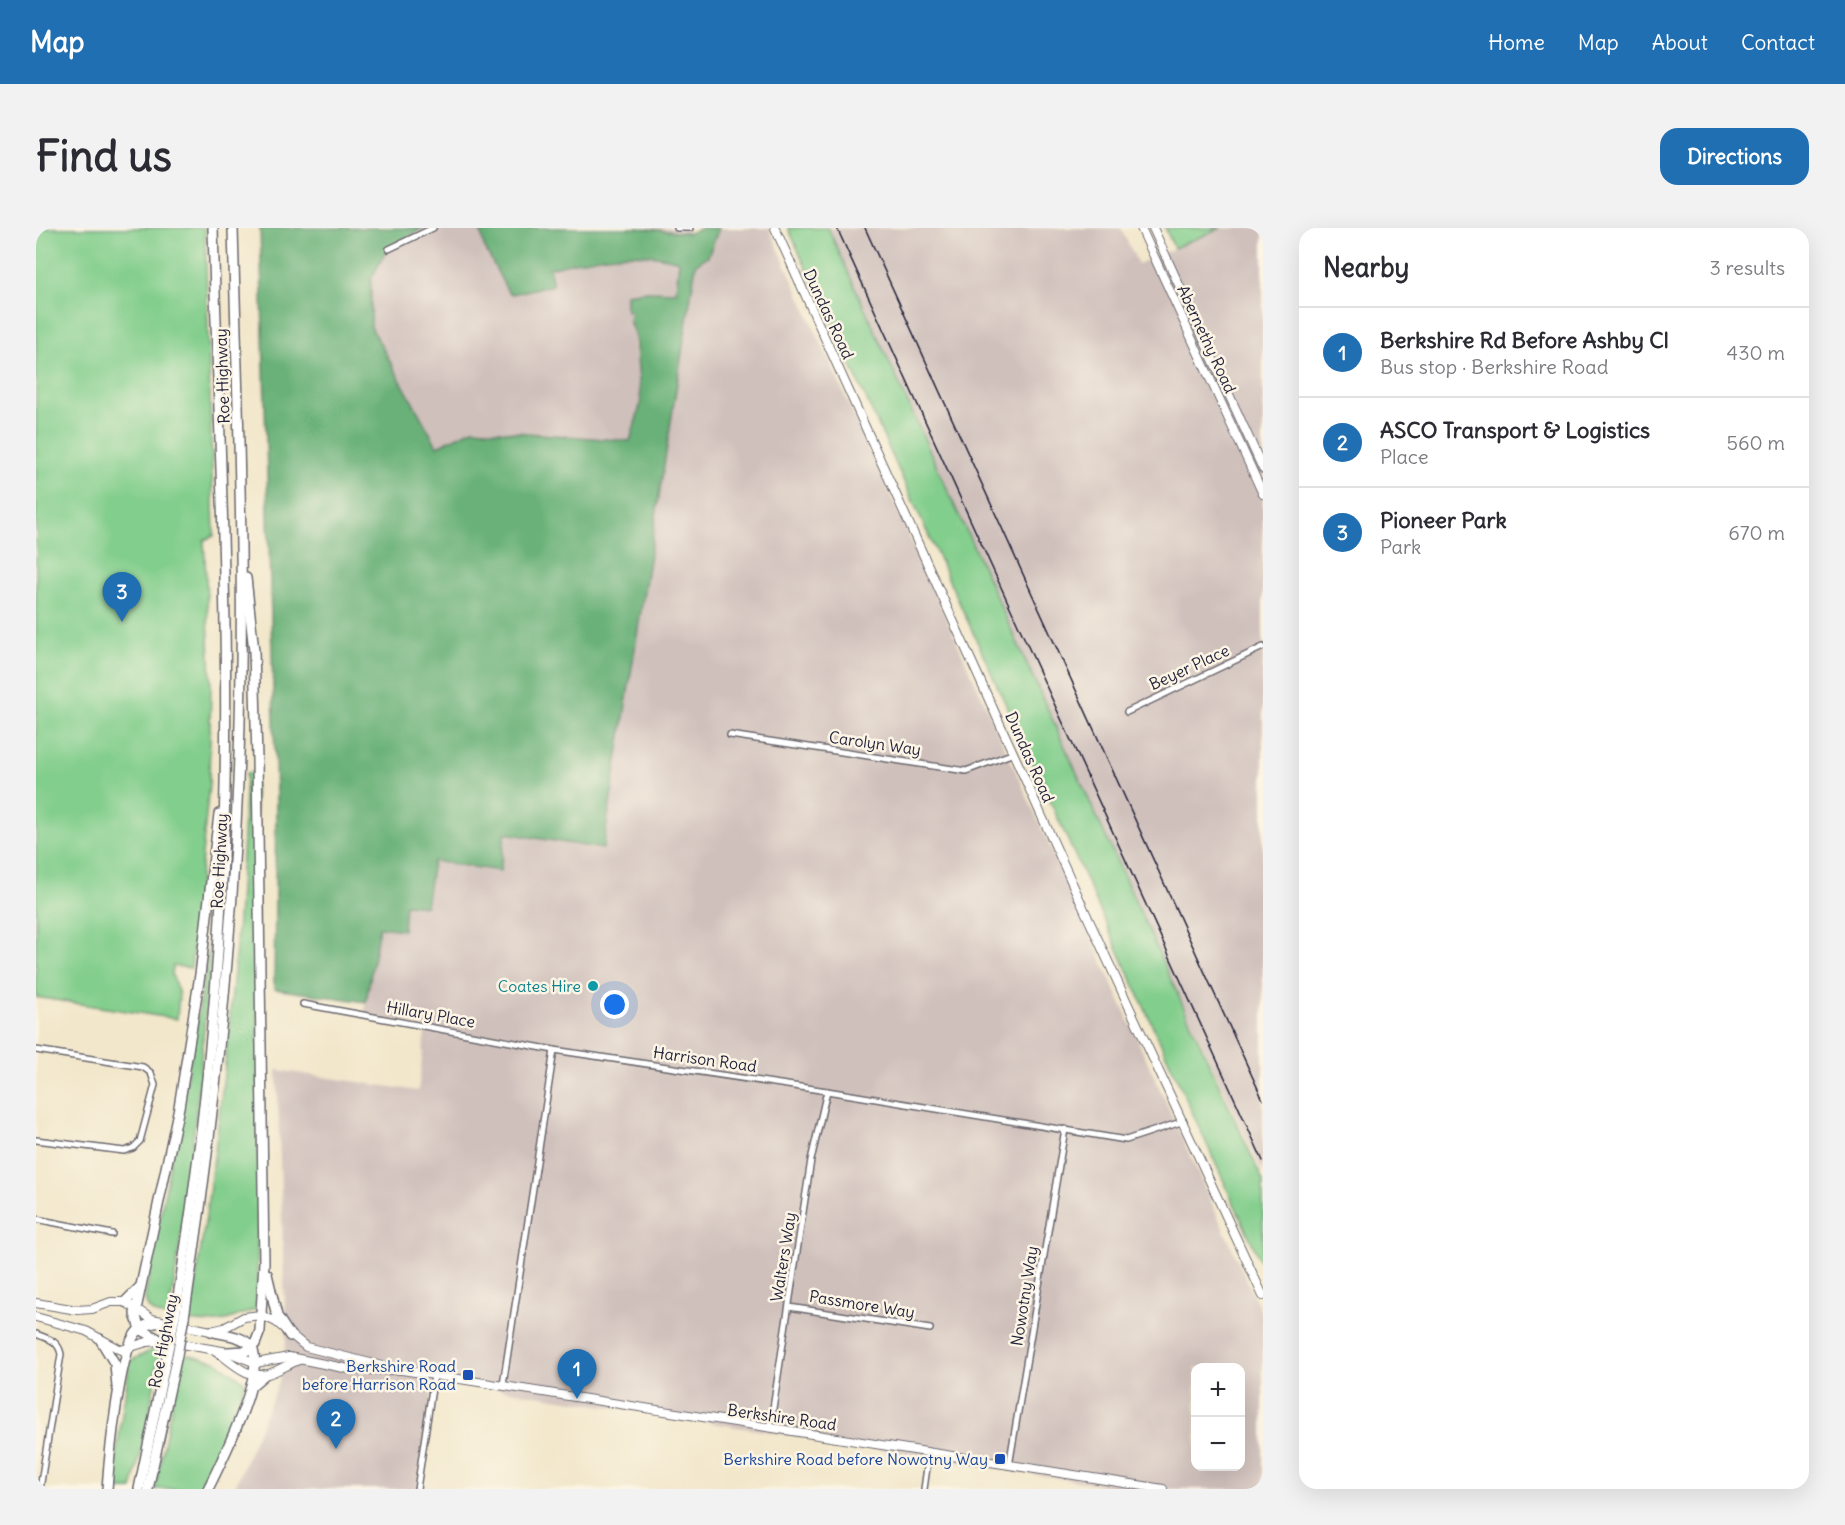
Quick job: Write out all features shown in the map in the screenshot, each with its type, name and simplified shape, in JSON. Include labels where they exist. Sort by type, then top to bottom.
[{"type":"highway","name":"Roe Highway","points":[[179,1316],[205,1100],[219,945],[225,779],[224,646],[213,228]]},
{"type":"highway","name":"Roe Highway","points":[[148,1489],[209,1148],[229,944],[238,780],[241,531],[233,228]]},
{"type":"highway","points":[[228,1352],[243,1352],[252,1348],[259,1335],[264,1262],[256,705],[254,651],[241,531]]},
{"type":"highway","points":[[162,1341],[140,1329],[135,1320],[136,1309],[169,1159],[192,1029],[225,779]]},
{"type":"highway","points":[[264,1262],[277,1316],[290,1336]]},
{"type":"highway","points":[[125,1302],[137,1292],[142,1284]]},
{"type":"highway","points":[[107,1489],[118,1397],[129,1348],[133,1336],[140,1329],[161,1322]]},
{"type":"highway","points":[[208,1489],[249,1391],[256,1364],[252,1348],[241,1339],[211,1331]]},
{"type":"highway","points":[[100,1339],[115,1364],[118,1397]]},
{"type":"highway","name":"Roe Highway","points":[[139,1489],[172,1354]]},
{"type":"highway","points":[[249,1391],[264,1375]]},
{"type":"main road","name":"Dundas Road","points":[[775,228],[1263,1296]]},
{"type":"main road","name":"Abernethy Road","points":[[1141,228],[1263,494]]},
{"type":"main road","name":"Abernethy Road","points":[[1153,228],[1263,469]]},
{"type":"main road","points":[[36,1303],[77,1310],[92,1309],[111,1302],[125,1302],[161,1322],[211,1331],[224,1328],[244,1317],[261,1315]]},
{"type":"main road","name":"Berkshire Road","points":[[261,1315],[276,1322],[290,1336],[319,1352],[373,1362],[397,1370]]},
{"type":"main road","points":[[36,1317],[76,1327],[115,1348],[129,1348],[147,1342],[162,1341],[228,1352],[256,1364]]},
{"type":"main road","points":[[210,1349],[243,1371],[253,1374],[264,1375],[300,1359]]},
{"type":"main road","name":"Berkshire Road","points":[[256,1364],[283,1357],[354,1370],[397,1370],[434,1375],[1163,1489]]},
{"type":"street","points":[[389,249],[433,228]]},
{"type":"street","points":[[677,228],[690,228]]},
{"type":"street","name":"Beyer Place","points":[[1127,712],[1263,647]]},
{"type":"street","name":"Carolyn Way","points":[[730,735],[966,771],[1014,753]]},
{"type":"street","name":"Hillary Place","points":[[303,1004],[554,1050]]},
{"type":"street","points":[[36,1050],[143,1067],[151,1073],[156,1085],[140,1141],[134,1148],[124,1151],[36,1140]]},
{"type":"street","points":[[504,1385],[554,1050]]},
{"type":"street","name":"Harrison Road","points":[[554,1050],[827,1091],[1126,1140],[1184,1121]]},
{"type":"street","name":"Walters Way","points":[[770,1428],[811,1160],[827,1091]]},
{"type":"street","name":"Nowotny Way","points":[[1010,1466],[1065,1129]]},
{"type":"street","points":[[36,1219],[112,1234]]},
{"type":"street","name":"Passmore Way","points":[[789,1307],[930,1329]]},
{"type":"street","points":[[36,1334],[53,1341],[59,1346],[61,1354],[40,1489]]},
{"type":"street","points":[[417,1489],[434,1375]]},
{"type":"street","points":[[924,1489],[929,1453]]},
{"type":"shaded area","points":[[423,228],[689,228],[682,243],[676,292],[647,292],[634,343],[641,403],[630,442],[473,429],[437,446],[371,327],[371,279],[388,248]]},
{"type":"shaded area","points":[[713,228],[769,228],[1263,1316],[1263,1489],[1127,1489],[434,1379],[417,1489],[234,1489],[279,1382],[286,1341],[277,1070],[418,1091],[426,1027],[364,1015],[379,927],[405,903],[433,861],[504,833],[603,849],[696,264]]},
{"type":"shaded area","points":[[828,228],[1121,228],[1138,264],[1221,228],[1263,228],[1263,1173],[1124,878]]},
{"type":"green space","points":[[36,228],[205,228],[214,536],[204,540],[211,679],[209,784],[191,968],[173,966],[172,975],[179,994],[177,1019],[36,997]]},
{"type":"green space","points":[[260,228],[423,228],[388,248],[371,279],[371,327],[437,446],[473,429],[630,441],[641,403],[635,336],[629,321],[631,311],[626,311],[626,294],[647,291],[676,292],[679,261],[630,254],[598,257],[549,268],[553,285],[512,294],[508,292],[484,246],[480,228],[639,228],[688,233],[702,228],[719,228],[708,256],[696,264],[603,849],[505,833],[500,871],[433,861],[426,906],[405,904],[403,930],[379,927],[366,1002],[274,989],[276,796]]},
{"type":"green space","points":[[788,228],[828,228],[1263,1181],[1263,1267]]},
{"type":"green space","points":[[1165,228],[1221,228],[1174,248]]},
{"type":"green space","points":[[255,772],[259,1073],[257,1309],[224,1321],[210,1323],[189,1321],[210,1184],[227,1048],[239,911],[246,773]]},
{"type":"green space","points":[[215,901],[191,1162],[168,1318],[150,1309],[145,1297],[197,1023]]},
{"type":"green space","points":[[154,1349],[160,1350],[147,1428],[132,1489],[111,1489],[130,1361]]},
{"type":"green space","points":[[182,1353],[215,1361],[246,1382],[202,1489],[155,1489]]},
{"type":"railway","points":[[837,228],[1263,1161]]},
{"type":"railway","points":[[865,228],[1263,1100]]},
{"type":"place","name":"Pioneer Park","points":[[122,622]]},
{"type":"place","name":"Coates Hire","points":[[593,986]]},
{"type":"place","name":"Berkshire Road before Harrison Road","points":[[468,1375]]},
{"type":"place","name":"Berkshire Rd Before Ashby Cl","points":[[577,1399]]},
{"type":"place","name":"ASCO Transport & Logistics","points":[[336,1449]]},
{"type":"place","name":"Berkshire Road before Nowotny Way","points":[[1000,1459]]}]
